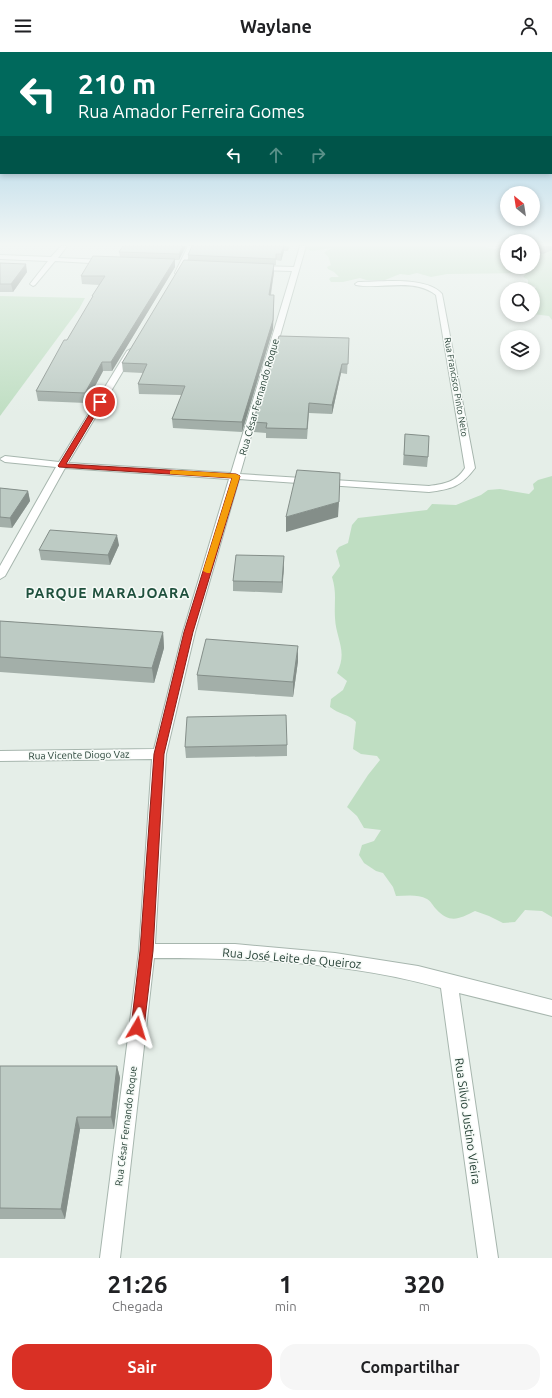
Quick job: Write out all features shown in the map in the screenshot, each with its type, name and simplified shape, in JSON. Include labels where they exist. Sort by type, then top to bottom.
[{"type":"street","name":"Rua César Fernando Roque","points":[[110,1258],[146,951],[159,754],[189,632],[236,476],[286,302]]},
{"type":"street","name":"Rua Francisco Pinto Neto","points":[[236,476],[429,489],[452,486],[464,478],[470,468],[441,302]]},
{"type":"street","points":[[0,576],[62,466],[134,346]]},
{"type":"street","points":[[5,459],[62,466],[236,476]]},
{"type":"street","name":"Rua Vicente Diogo Vaz","points":[[0,756],[159,754]]},
{"type":"street","name":"Rua José Leite de Queiroz","points":[[146,951],[235,951],[335,960],[418,974],[552,1008]]},
{"type":"street","name":"Rua Silvio Justino Vieira","points":[[449,983],[488,1258]]},
{"type":"green space","points":[[0,302],[83,302],[79,309],[0,416]]},
{"type":"green space","points":[[540,302],[552,302],[552,320],[549,316],[540,315]]},
{"type":"green space","points":[[552,476],[552,917],[542,911],[525,910],[515,922],[503,923],[475,911],[459,918],[450,918],[441,914],[430,901],[423,897],[396,896],[393,887],[383,873],[376,871],[364,863],[359,855],[362,845],[374,841],[381,830],[364,828],[357,816],[347,807],[368,775],[380,760],[377,756],[361,754],[353,749],[356,722],[350,717],[330,707],[331,699],[343,690],[347,681],[337,673],[340,665],[341,651],[336,625],[335,593],[332,577],[340,566],[336,551],[339,547],[348,543],[352,525],[358,518],[427,510],[432,504],[456,505],[481,495],[488,490],[500,489],[529,494],[534,489],[533,484],[538,480]]},
{"type":"building","points":[[89,302],[148,302],[111,362],[102,362],[85,393],[36,391],[64,340],[67,340]]},
{"type":"building","points":[[159,302],[274,302],[273,320],[242,422],[172,419],[185,386],[138,384],[147,364],[122,363]]},
{"type":"building","points":[[279,336],[349,338],[348,364],[342,364],[332,405],[309,403],[307,429],[266,428],[267,423],[253,422]]},
{"type":"building","points":[[405,434],[429,436],[428,457],[404,455]]},
{"type":"building","points":[[297,470],[340,473],[339,502],[286,517]]},
{"type":"building","points":[[0,488],[28,491],[10,518],[0,517]]},
{"type":"building","points":[[50,530],[117,535],[108,555],[39,550]]},
{"type":"building","points":[[236,555],[284,556],[282,582],[233,581]]},
{"type":"building","points":[[0,621],[163,632],[152,668],[0,657]]},
{"type":"building","points":[[206,639],[298,646],[293,682],[197,675]]},
{"type":"building","points":[[286,715],[287,745],[185,747],[187,717]]},
{"type":"building","points":[[0,1066],[117,1066],[111,1117],[77,1117],[61,1209],[0,1208]]},
{"type":"slow traffic","points":[[173,472],[236,476],[207,571]]},
{"type":"district","name":"PARQUE MARAJOARA","points":[[108,593]]},
{"type":"route","points":[[100,402],[62,466],[236,476],[189,632],[159,754],[146,951],[137,1028]]}]
